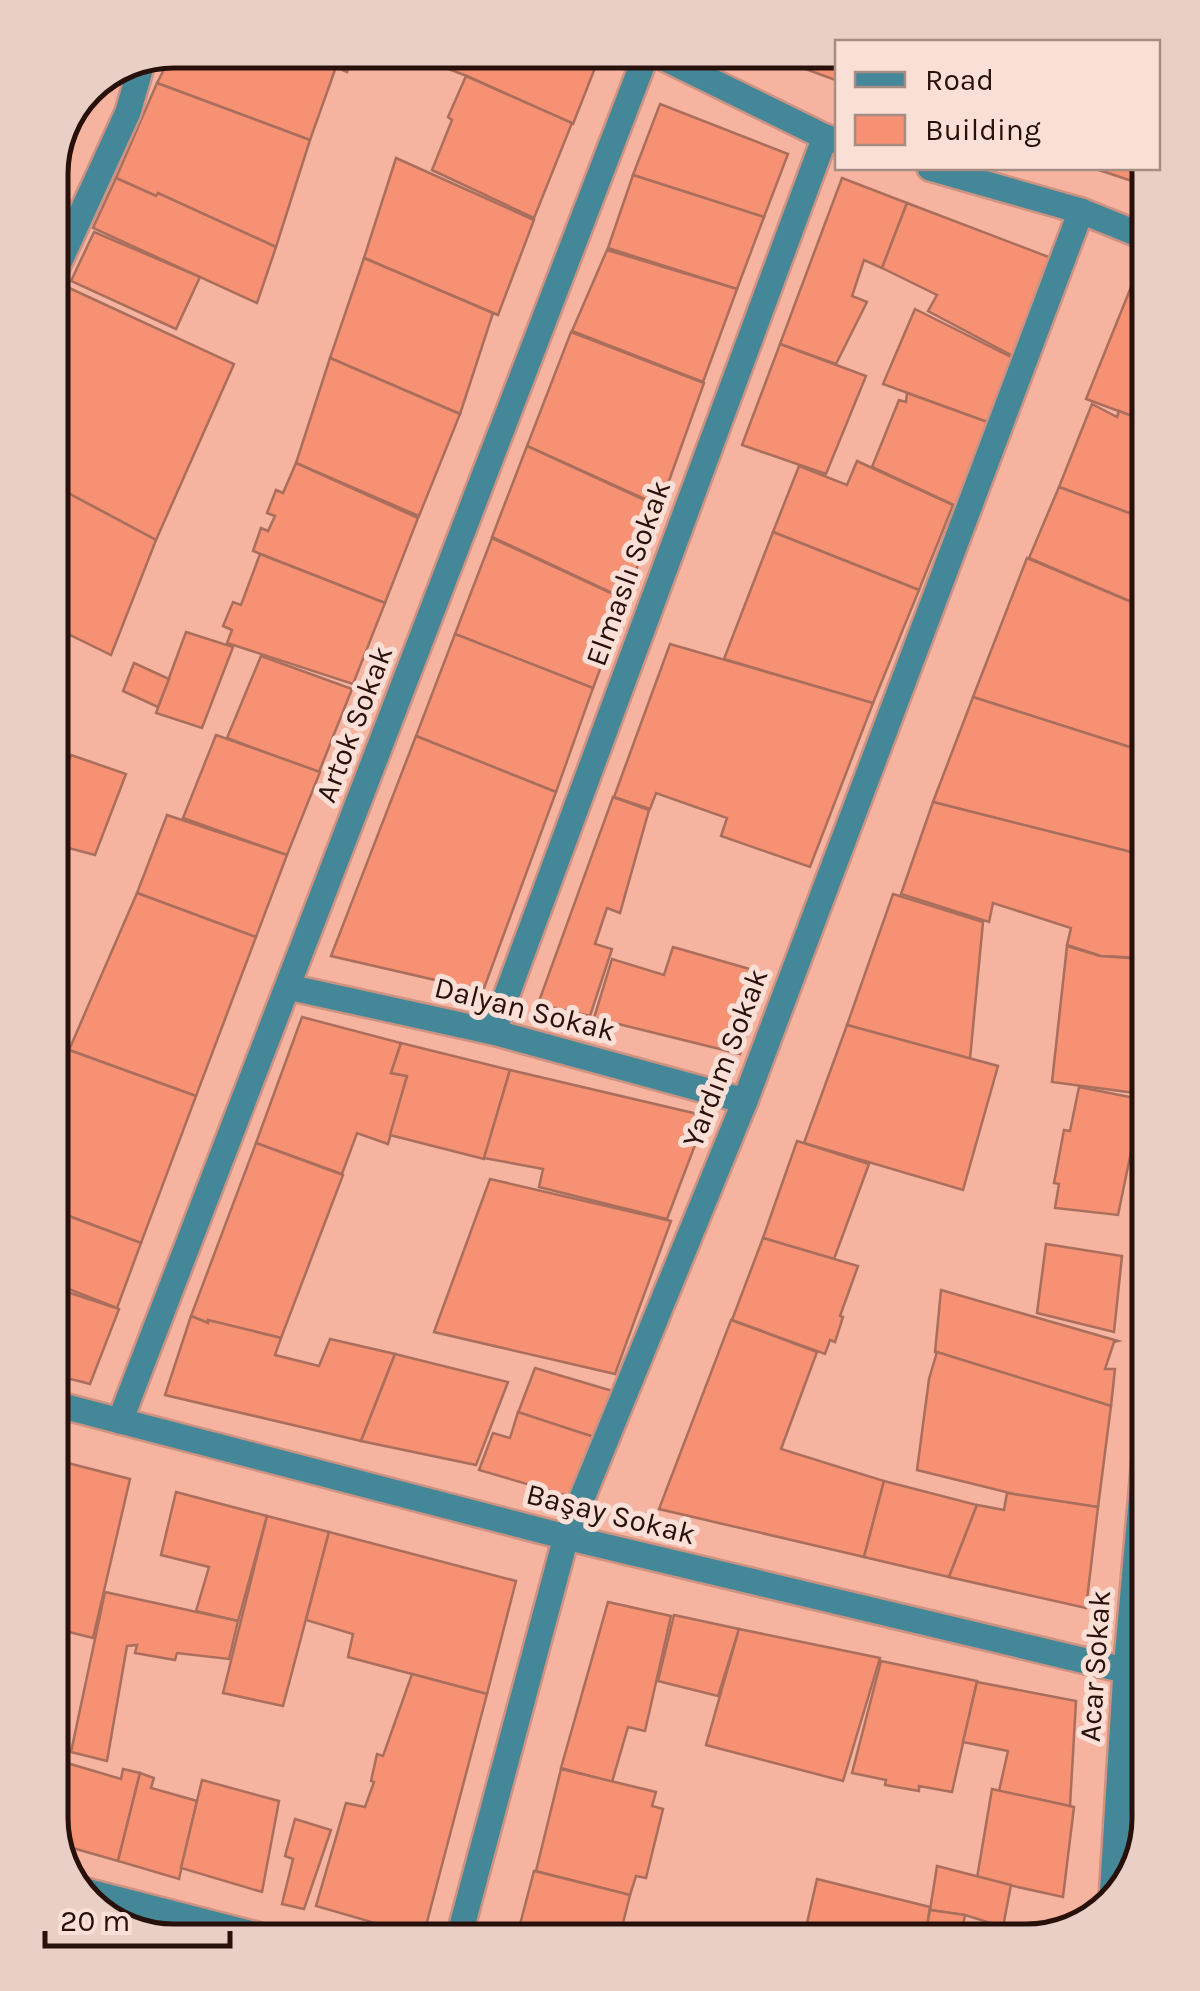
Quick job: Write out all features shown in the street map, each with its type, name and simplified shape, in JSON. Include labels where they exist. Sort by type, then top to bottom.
[{"type":"street","name":"Artok Sokak","points":[[120,1422],[641,68]]},
{"type":"street","points":[[684,68],[831,139]]},
{"type":"street","points":[[68,243],[128,112],[139,73]]},
{"type":"street","name":"Elmaslı Sokak","points":[[493,1032],[831,139]]},
{"type":"street","points":[[937,170],[1082,211],[1132,232]]},
{"type":"street","name":"Yardım Sokak","points":[[463,1923],[566,1537],[744,1101],[1082,211]]},
{"type":"street","name":"Dalyan Sokak","points":[[288,987],[493,1032],[744,1101]]},
{"type":"street","name":"Başay Sokak","points":[[67,1407],[566,1537],[1132,1673]]},
{"type":"street","name":"Acar Sokak","points":[[1115,1875],[1132,1719]]},
{"type":"street","points":[[102,1895],[210,1923]]},
{"type":"building","points":[[336,67],[310,140],[157,83],[165,68]]},
{"type":"building","points":[[444,67],[595,67],[573,124]]},
{"type":"building","points":[[802,68],[835,68],[835,80]]},
{"type":"building","points":[[466,76],[572,123],[534,218],[432,170]]},
{"type":"building","points":[[157,83],[310,140],[276,247],[116,178]]},
{"type":"building","points":[[660,104],[788,154],[764,217],[633,175]]},
{"type":"building","points":[[396,158],[534,220],[498,315],[364,258]]},
{"type":"building","points":[[1099,170],[1132,170],[1132,181]]},
{"type":"building","points":[[633,175],[764,217],[737,289],[608,248]]},
{"type":"building","points":[[116,178],[276,247],[257,303],[93,228]]},
{"type":"building","points":[[842,178],[907,203],[882,268],[864,260],[852,296],[867,302],[836,364],[780,344]]},
{"type":"building","points":[[907,203],[1054,259],[1013,356],[928,311],[937,295],[882,268]]},
{"type":"building","points":[[94,232],[200,277],[176,329],[71,281]]},
{"type":"building","points":[[607,250],[737,289],[703,382],[572,331]]},
{"type":"building","points":[[364,258],[493,313],[460,414],[330,358]]},
{"type":"building","points":[[68,287],[234,364],[156,540],[68,493]]},
{"type":"building","points":[[1131,287],[1132,287],[1132,416],[1086,399]]},
{"type":"building","points":[[915,309],[1015,359],[990,423],[883,384]]},
{"type":"building","points":[[571,332],[704,383],[660,506],[527,446]]},
{"type":"building","points":[[780,344],[866,376],[826,474],[742,445]]},
{"type":"building","points":[[330,358],[460,414],[419,516],[296,463]]},
{"type":"building","points":[[907,393],[990,423],[958,507],[872,467],[899,400],[906,402]]},
{"type":"building","points":[[1092,404],[1117,417],[1119,411],[1132,416],[1132,514],[1059,487]]},
{"type":"building","points":[[527,446],[660,507],[625,599],[492,537]]},
{"type":"building","points":[[857,461],[953,505],[919,590],[773,532],[799,466],[847,485]]},
{"type":"building","points":[[296,463],[418,518],[385,603],[253,551],[261,528],[268,531],[275,516],[267,513],[276,490],[283,493]]},
{"type":"building","points":[[1059,487],[1132,514],[1132,602],[1029,558]]},
{"type":"building","points":[[68,493],[156,540],[111,655],[68,634]]},
{"type":"building","points":[[773,532],[919,590],[873,703],[724,659]]},
{"type":"building","points":[[492,538],[626,600],[593,688],[455,634]]},
{"type":"building","points":[[260,554],[385,603],[353,684],[227,643],[232,630],[223,626],[233,602],[241,605]]},
{"type":"building","points":[[1027,558],[1132,602],[1132,748],[973,697]]},
{"type":"building","points":[[186,632],[233,647],[202,728],[156,713]]},
{"type":"building","points":[[455,634],[593,688],[556,792],[416,736]]},
{"type":"building","points":[[670,644],[873,703],[810,867],[721,836],[727,818],[656,793],[650,809],[614,797]]},
{"type":"building","points":[[261,656],[352,689],[319,772],[227,738]]},
{"type":"building","points":[[134,663],[169,679],[158,707],[123,691]]},
{"type":"building","points":[[973,697],[1132,748],[1132,852],[933,802]]},
{"type":"building","points":[[216,735],[320,772],[287,855],[183,818]]},
{"type":"building","points":[[416,736],[556,792],[483,991],[331,956]]},
{"type":"building","points":[[71,755],[126,774],[95,855],[68,848],[68,763]]},
{"type":"building","points":[[613,797],[649,810],[620,913],[607,908],[595,944],[612,949],[590,1016],[538,1004]]},
{"type":"building","points":[[933,802],[1132,852],[1132,957],[1101,956],[1067,945],[1071,928],[993,903],[989,922],[901,894]]},
{"type":"building","points":[[167,815],[287,855],[256,937],[137,893]]},
{"type":"building","points":[[137,893],[256,937],[196,1096],[69,1050]]},
{"type":"building","points":[[893,894],[983,922],[970,1059],[847,1025]]},
{"type":"building","points":[[1067,946],[1100,956],[1132,958],[1132,1093],[1052,1082]]},
{"type":"building","points":[[673,947],[767,974],[740,1054],[594,1018],[612,959],[664,975]]},
{"type":"building","points":[[302,1017],[401,1043],[391,1073],[407,1076],[388,1144],[357,1133],[342,1174],[256,1143]]},
{"type":"building","points":[[847,1025],[998,1066],[963,1190],[804,1143]]},
{"type":"building","points":[[401,1043],[510,1070],[484,1159],[390,1135],[407,1076],[391,1073]]},
{"type":"building","points":[[69,1050],[196,1096],[141,1243],[67,1215]]},
{"type":"building","points":[[510,1070],[706,1116],[667,1219],[539,1187],[543,1169],[484,1158]]},
{"type":"building","points":[[1079,1087],[1132,1097],[1132,1147],[1118,1215],[1055,1208],[1059,1184],[1054,1183],[1064,1130],[1070,1131]]},
{"type":"building","points":[[797,1141],[869,1164],[834,1259],[763,1238]]},
{"type":"building","points":[[256,1143],[343,1175],[281,1338],[191,1316]]},
{"type":"building","points":[[490,1179],[671,1221],[615,1374],[434,1332]]},
{"type":"building","points":[[67,1215],[141,1243],[117,1308],[67,1289]]},
{"type":"building","points":[[763,1238],[858,1266],[835,1342],[830,1340],[825,1354],[732,1320]]},
{"type":"building","points":[[1046,1244],[1122,1256],[1114,1332],[1037,1313]]},
{"type":"building","points":[[941,1290],[1118,1341],[1114,1342],[1105,1369],[1115,1369],[1111,1406],[935,1352]]},
{"type":"building","points":[[67,1292],[119,1309],[90,1384],[67,1378]]},
{"type":"building","points":[[191,1316],[281,1338],[275,1355],[319,1366],[330,1339],[395,1354],[361,1441],[165,1395]]},
{"type":"building","points":[[731,1320],[817,1352],[781,1449],[884,1481],[864,1557],[659,1509]]},
{"type":"building","points":[[937,1352],[1111,1406],[1098,1507],[1026,1497],[917,1470],[929,1379]]},
{"type":"building","points":[[395,1354],[508,1382],[476,1465],[361,1441]]},
{"type":"building","points":[[535,1368],[616,1392],[597,1438],[518,1413]]},
{"type":"building","points":[[518,1412],[597,1438],[575,1498],[479,1470],[493,1433],[510,1438]]},
{"type":"building","points":[[67,1463],[130,1479],[93,1638],[67,1632]]},
{"type":"building","points":[[884,1481],[977,1505],[949,1577],[864,1557]]},
{"type":"building","points":[[176,1492],[267,1516],[238,1621],[196,1611],[209,1567],[161,1555]]},
{"type":"building","points":[[1007,1493],[1098,1507],[1086,1608],[949,1577],[977,1505],[1004,1510]]},
{"type":"building","points":[[267,1516],[329,1532],[283,1706],[223,1693]]},
{"type":"building","points":[[329,1532],[516,1581],[487,1694],[348,1657],[353,1634],[306,1620]]},
{"type":"building","points":[[105,1592],[238,1621],[229,1659],[177,1653],[175,1660],[135,1653],[137,1645],[127,1646],[107,1761],[71,1752]]},
{"type":"building","points":[[608,1602],[671,1616],[645,1731],[628,1727],[612,1782],[561,1768]]},
{"type":"building","points":[[674,1615],[739,1629],[718,1696],[658,1681]]},
{"type":"building","points":[[739,1629],[880,1658],[843,1781],[706,1745]]},
{"type":"building","points":[[881,1661],[977,1681],[952,1792],[885,1785],[886,1780],[852,1773]]},
{"type":"building","points":[[412,1674],[487,1694],[427,1923],[376,1923],[316,1906],[346,1803],[365,1807],[374,1782],[371,1781],[377,1754],[383,1756]]},
{"type":"building","points":[[977,1682],[1076,1701],[1070,1806],[999,1791],[1008,1751],[963,1742]]},
{"type":"building","points":[[67,1763],[121,1779],[123,1769],[140,1773],[118,1861],[72,1848],[67,1817]]},
{"type":"building","points":[[561,1769],[656,1792],[652,1806],[663,1809],[646,1878],[636,1876],[630,1895],[536,1871]]},
{"type":"building","points":[[140,1773],[154,1778],[151,1788],[197,1801],[179,1879],[118,1861]]},
{"type":"building","points":[[202,1780],[279,1801],[262,1892],[181,1868]]},
{"type":"building","points":[[992,1789],[1074,1807],[1063,1897],[977,1878]]},
{"type":"building","points":[[295,1819],[331,1830],[304,1909],[282,1904],[293,1859],[285,1856]]},
{"type":"building","points":[[937,1866],[1011,1885],[1004,1924],[930,1910]]},
{"type":"building","points":[[534,1871],[630,1895],[623,1924],[520,1923]]},
{"type":"building","points":[[817,1879],[930,1907],[927,1924],[807,1924]]},
{"type":"building","points":[[930,1910],[965,1915],[963,1924],[927,1924]]}]
